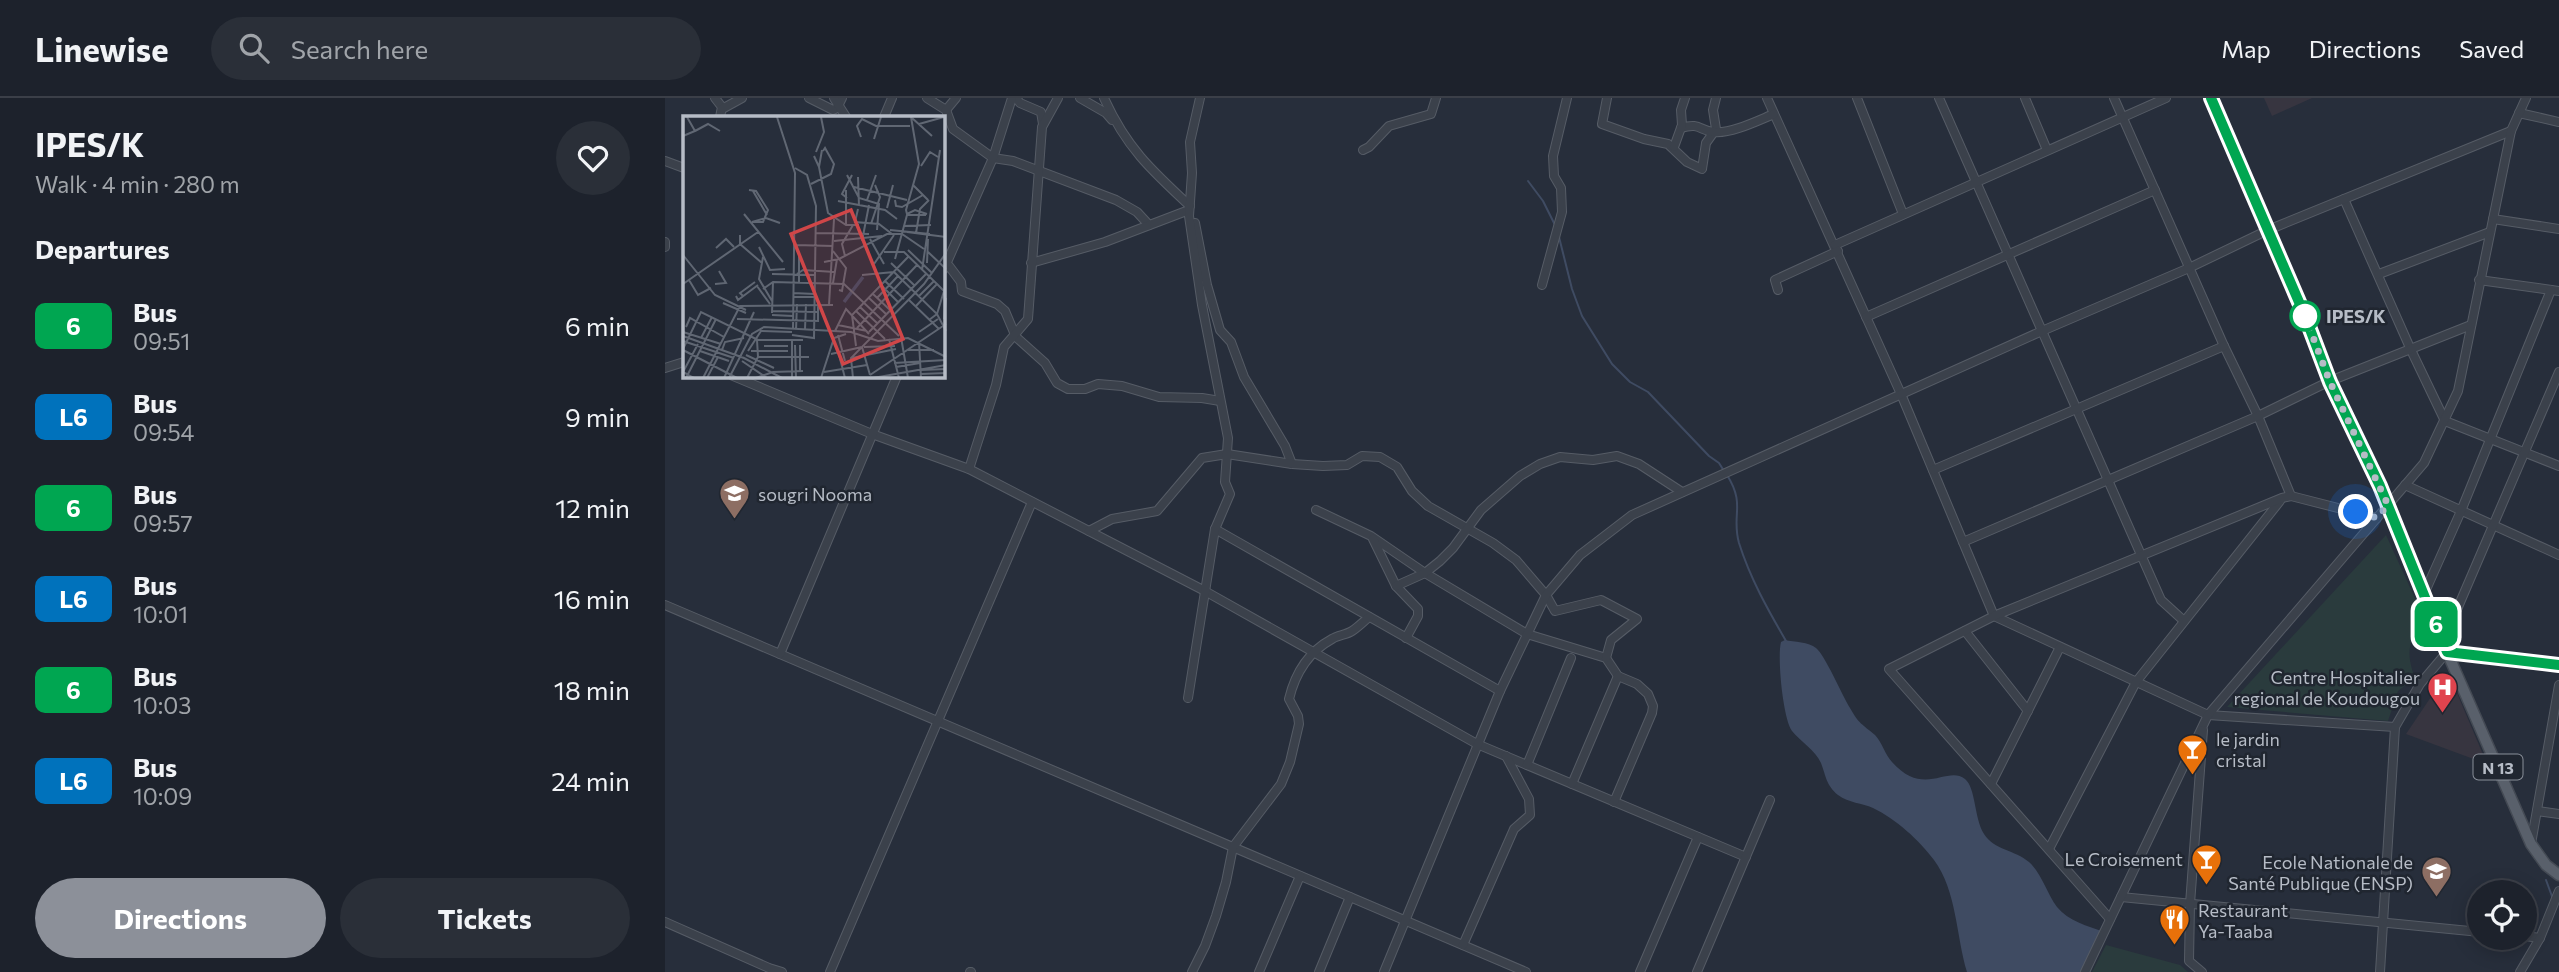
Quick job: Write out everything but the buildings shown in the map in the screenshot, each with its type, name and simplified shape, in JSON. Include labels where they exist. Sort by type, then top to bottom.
[{"type":"main road","name":"N 13","points":[[2211,98],[2305,316],[2330,382],[2388,505],[2445,647],[2531,844],[2546,865],[2559,875]]},
{"type":"street","points":[[715,98],[721,113],[742,98]]},
{"type":"street","points":[[809,98],[832,110],[838,100]]},
{"type":"street","points":[[884,116],[892,98]]},
{"type":"street","points":[[927,98],[946,110],[953,129],[993,158],[1013,161],[1116,200],[1137,212],[1149,225]]},
{"type":"street","points":[[946,110],[956,98]]},
{"type":"street","points":[[945,266],[993,158],[1014,98],[1041,113],[1042,127],[1028,319],[1004,347],[996,385],[969,469]]},
{"type":"street","points":[[1042,127],[1058,98]]},
{"type":"street","points":[[1080,98],[1106,114],[1145,164],[1189,208],[1196,227],[1207,285],[1220,330],[1231,342],[1244,377],[1285,446],[1292,464]]},
{"type":"street","points":[[1104,98],[1116,125]]},
{"type":"street","points":[[1188,698],[1203,590],[1215,529],[1230,494],[1225,482],[1228,438],[1202,305],[1189,208],[1192,173],[1190,142],[1200,98]]},
{"type":"street","points":[[1363,150],[1369,148],[1389,126],[1431,114],[1436,98]]},
{"type":"street","points":[[1542,285],[1562,212],[1561,188],[1554,176],[1553,156],[1567,98]]},
{"type":"street","points":[[1607,98],[1602,124],[1674,147],[1687,162],[1702,169],[1706,143],[1714,132],[1713,110],[1716,98]]},
{"type":"street","points":[[1674,147],[1681,128],[1681,110],[1685,98]]},
{"type":"street","points":[[1857,98],[1903,214]]},
{"type":"street","points":[[1939,98],[2161,600],[2184,621]]},
{"type":"street","points":[[2025,98],[2047,149]]},
{"type":"street","points":[[2113,98],[2258,416],[2291,495]]},
{"type":"street","points":[[1778,290],[1775,280],[1903,214],[2166,98]]},
{"type":"street","points":[[2084,972],[2208,715],[2424,463],[2458,391],[2511,131],[2526,98]]},
{"type":"street","points":[[1770,99],[1774,114],[1901,394],[1994,616],[2208,715],[2395,727]]},
{"type":"street","points":[[838,100],[846,116]]},
{"type":"street","points":[[2519,113],[2559,122]]},
{"type":"street","points":[[1681,128],[1693,125],[1714,132],[1744,126],[1774,114]]},
{"type":"street","points":[[1397,972],[1384,970],[1500,691],[1546,595],[1567,568],[1599,538],[1632,515],[1721,474],[2189,268],[2268,230],[2511,131]]},
{"type":"street","points":[[665,161],[683,169]]},
{"type":"street","points":[[1866,317],[2155,190]]},
{"type":"street","points":[[2344,199],[2445,421],[2559,466]]},
{"type":"street","points":[[1031,263],[1105,242],[1189,208]]},
{"type":"street","points":[[2493,219],[2559,229]]},
{"type":"street","points":[[2378,274],[2490,232]]},
{"type":"street","points":[[945,269],[957,275],[962,291],[992,301],[1005,312],[1014,335],[1045,363],[1057,383],[1068,389],[1085,389],[1098,384],[1117,385],[1159,397],[1220,401]]},
{"type":"street","points":[[2424,594],[2555,290],[2479,280]]},
{"type":"street","points":[[1963,542],[2258,416],[2330,382],[2471,324]]},
{"type":"street","points":[[1933,470],[2224,346]]},
{"type":"street","points":[[665,368],[683,362]]},
{"type":"street","points":[[2380,972],[2395,727],[2445,647],[2559,372]]},
{"type":"street","points":[[738,378],[871,435],[969,469],[1203,590],[1477,744],[1746,857]]},
{"type":"street","points":[[780,654],[896,378]]},
{"type":"street","points":[[1089,531],[1112,519],[1157,511],[1202,458],[1227,454],[1292,464],[1347,465],[1362,456],[1380,457],[1397,467],[1412,491],[1428,506],[1493,543],[1516,560],[1546,595],[1555,611],[1601,600],[1637,619],[1611,640],[1606,658]]},
{"type":"street","points":[[1396,586],[1425,573],[1453,548],[1481,510],[1520,476],[1540,464],[1560,457],[1593,460],[1617,456],[1639,464],[1682,492]]},
{"type":"street","points":[[2405,485],[2559,555]]},
{"type":"street","points":[[2110,919],[1889,669],[1994,616],[2291,495],[2377,518]]},
{"type":"street","points":[[2049,849],[2136,682],[2282,498]]},
{"type":"street","points":[[830,972],[1032,502]]},
{"type":"street","points":[[1316,510],[1371,536],[1425,573],[1527,634],[1606,658],[1618,677],[1637,684],[1648,694],[1653,706],[1652,713],[1614,802]]},
{"type":"street","points":[[1215,529],[1500,691]]},
{"type":"street","points":[[1371,536],[1396,586],[1418,609],[1418,616],[1406,638]]},
{"type":"street","points":[[665,606],[1526,972]]},
{"type":"street","points":[[1192,972],[1216,916],[1233,848],[1282,784],[1286,774],[1299,724],[1289,699],[1293,681],[1314,652],[1333,638],[1352,632],[1369,617]]},
{"type":"street","points":[[1965,631],[2028,711]]},
{"type":"street","points":[[1991,785],[2060,647]]},
{"type":"street","points":[[2445,647],[2559,665]]},
{"type":"street","points":[[1527,765],[1571,658]]},
{"type":"street","points":[[1572,784],[1618,677]]},
{"type":"street","points":[[2531,844],[2559,685]]},
{"type":"street","points":[[2202,972],[2189,961],[2190,904],[2203,725]]},
{"type":"street","points":[[1463,945],[1514,830],[1530,815],[1529,799],[1506,756]]},
{"type":"street","points":[[1697,972],[1770,800]]},
{"type":"street","points":[[2537,811],[2559,814]]},
{"type":"street","points":[[1640,972],[1697,837]]},
{"type":"street","points":[[1259,972],[1300,876]]},
{"type":"street","points":[[2519,972],[2540,938],[2559,891]]},
{"type":"street","points":[[1319,972],[1350,897]]},
{"type":"street","points":[[2121,897],[2467,931]]},
{"type":"street","points":[[665,922],[782,972]]},
{"type":"shaded area","points":[[2264,98],[2312,98],[2272,116]]},
{"type":"shaded area","points":[[2386,535],[2424,618],[2410,646],[2410,660],[2415,678],[2398,691],[2388,721],[2227,707]]},
{"type":"shaded area","name":"Centre Hospitalier regional de Koudougou","points":[[2435,691],[2457,693],[2487,764],[2406,734]]},
{"type":"shaded area","points":[[2106,945],[2180,965],[2188,972],[2092,972]]},
{"type":"water","points":[[1785,640],[1809,644],[1820,652],[1856,717],[1875,735],[1890,759],[1904,772],[1924,780],[1951,776],[1965,779],[1969,783],[1981,827],[1988,839],[2029,862],[2062,912],[2104,932],[2085,972],[1967,972],[1952,900],[1942,872],[1934,860],[1914,838],[1890,818],[1873,808],[1838,795],[1829,784],[1818,758],[1792,731],[1786,714],[1780,674],[1781,642]]},
{"type":"waterway","points":[[1528,181],[1543,201],[1555,225]]},
{"type":"waterway","points":[[1559,237],[1582,316],[1612,364],[1630,382],[1648,392],[1724,471]]},
{"type":"waterway","points":[[1727,475],[1736,494],[1736,525],[1743,556],[1786,641]]},
{"type":"waterway","points":[[2546,880],[2553,899]]},
{"type":"bus line","name":"6","points":[[2211,98],[2305,316],[2330,382],[2380,486],[2447,652],[2559,665]]},
{"type":"place","name":"IPES/K","points":[[2305,316]]},
{"type":"place","name":"sougri Nooma","points":[[735,521]]},
{"type":"place","name":"Centre Hospitalier regional de Koudougou","points":[[2443,714]]},
{"type":"place","name":"le jardin cristal","points":[[2193,776]]},
{"type":"place","name":"Le Croisement","points":[[2206,886]]},
{"type":"place","name":"Ecole Nationale de Santé Publique (ENSP)","points":[[2436,899]]},
{"type":"place","name":"Restaurant Ya-Taaba","points":[[2175,947]]},
{"type":"route","points":[[2305,316],[2330,382],[2388,505],[2377,518],[2356,512]]}]
